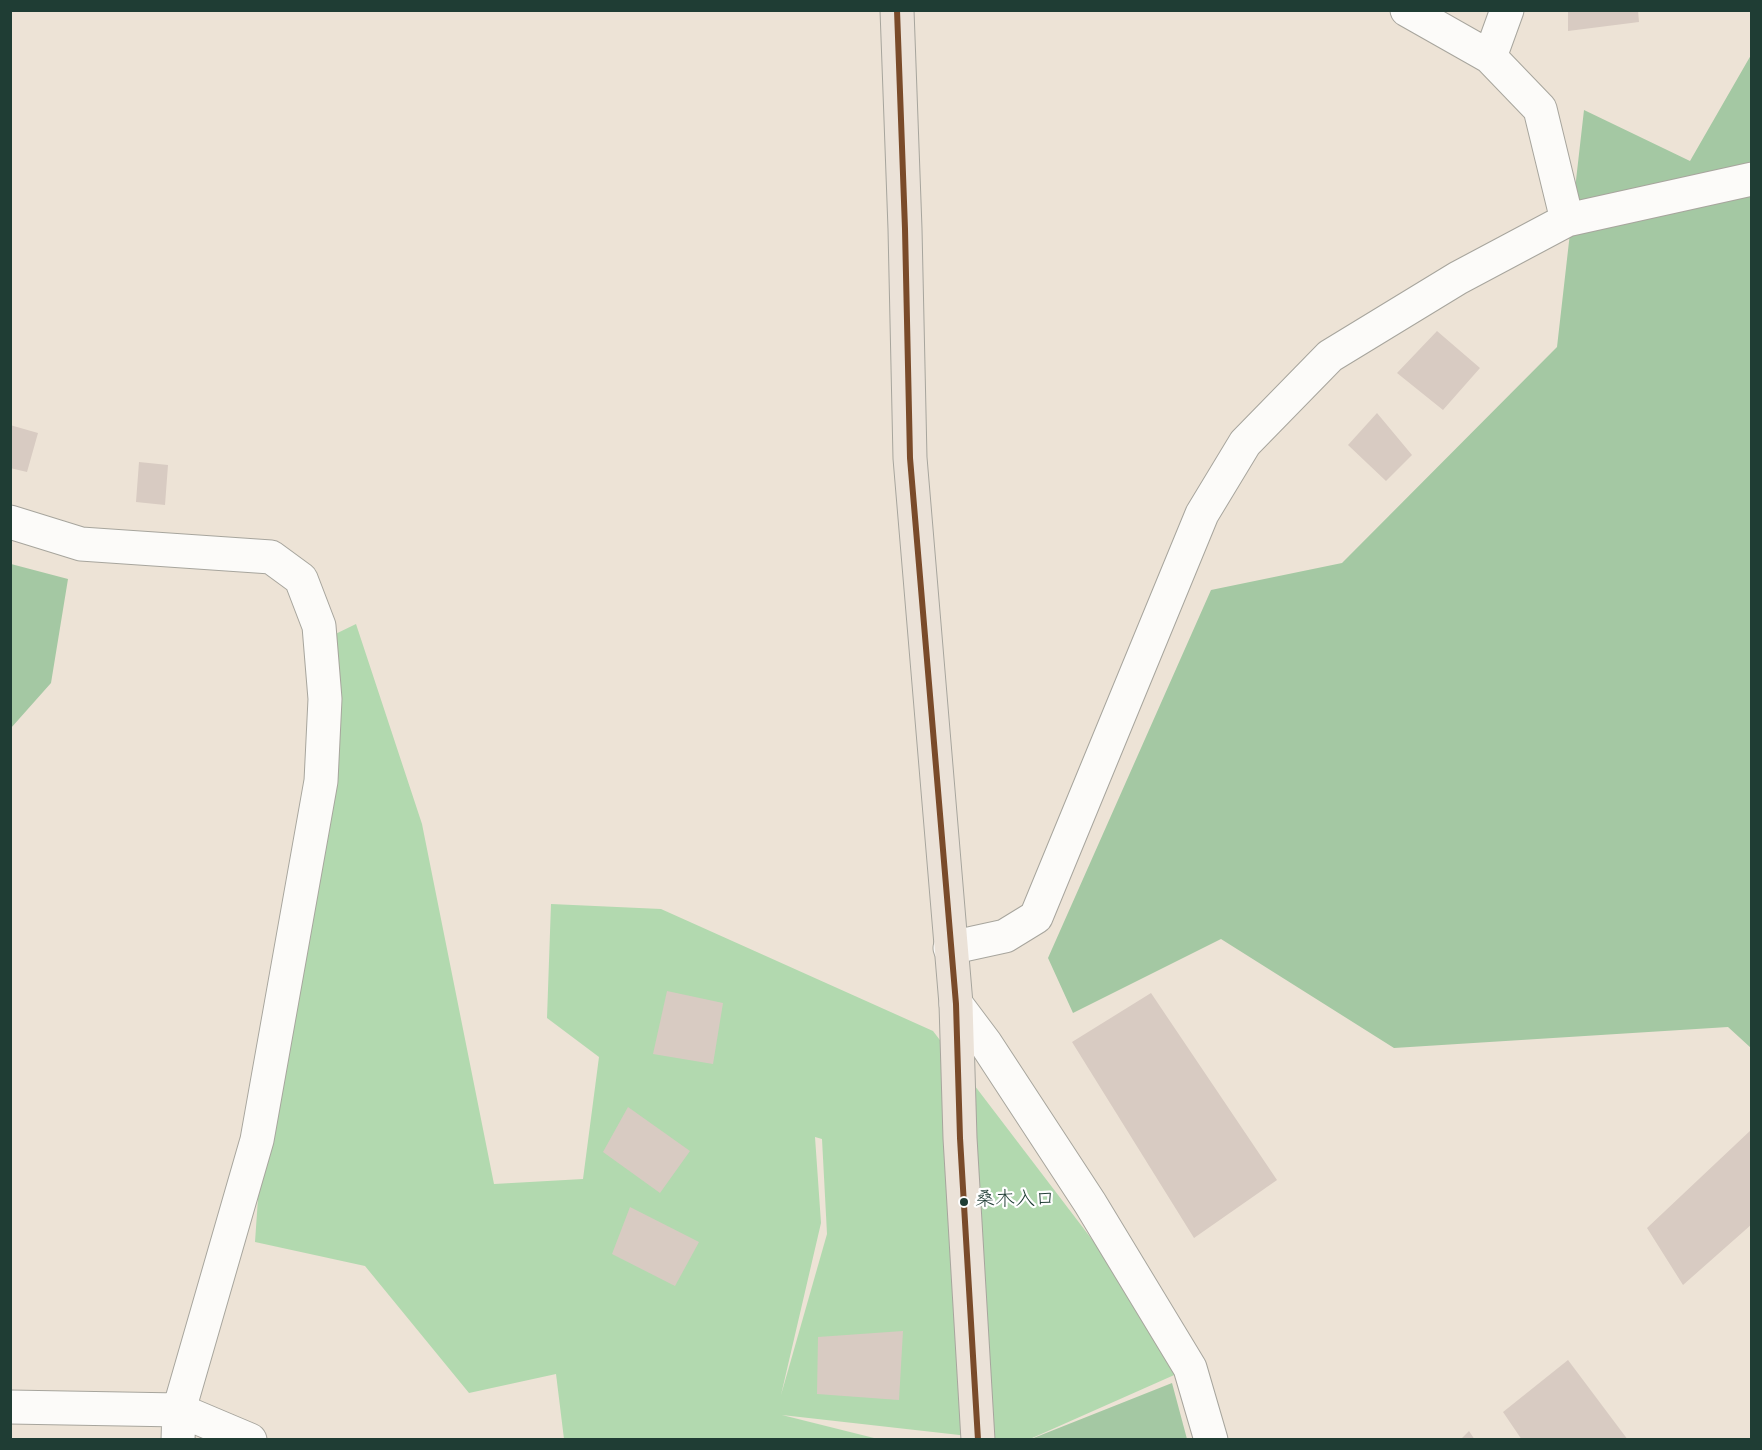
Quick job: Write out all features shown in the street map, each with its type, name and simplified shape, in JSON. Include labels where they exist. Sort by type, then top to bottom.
[{"type":"main road","points":[[897,10],[910,458],[956,1004],[960,1138],[978,1440]]},
{"type":"street","points":[[1407,10],[1490,57],[1540,108],[1567,220]]},
{"type":"street","points":[[1490,57],[1507,10]]},
{"type":"street","points":[[950,948],[1005,936],[1036,917],[1202,514],[1245,443],[1330,356],[1458,278],[1567,220],[1752,179]]},
{"type":"street","points":[[10,522],[81,544],[271,557],[301,579],[319,626],[326,699],[321,781],[257,1140],[178,1425]]},
{"type":"street","points":[[956,1004],[987,1044],[1090,1203],[1190,1368],[1211,1440]]},
{"type":"street","points":[[10,1407],[178,1425],[250,1440]]},
{"type":"green space","points":[[1751,55],[1751,1048],[1728,1027],[1394,1048],[1221,939],[1073,1013],[1048,958],[1211,590],[1342,563],[1557,347],[1584,110],[1690,161]]},
{"type":"green space","points":[[11,564],[68,579],[51,683],[11,728]]},
{"type":"green space","points":[[356,624],[422,824],[494,1184],[583,1179],[599,1057],[547,1018],[551,904],[661,909],[933,1031],[1190,1368],[1030,1439],[995,1439],[782,1415],[878,1439],[564,1439],[556,1374],[469,1393],[365,1266],[255,1242],[265,1097],[321,641]],"holes":[[[815,1137],[822,1139],[827,1234],[781,1395],[821,1223]]]},
{"type":"green space","points":[[1172,1383],[1187,1439],[1031,1439]]},
{"type":"building","points":[[1568,10],[1638,10],[1639,22],[1568,31]]},
{"type":"building","points":[[1437,331],[1480,368],[1443,410],[1397,373]]},
{"type":"building","points":[[1377,413],[1412,455],[1386,481],[1348,445]]},
{"type":"building","points":[[10,425],[38,433],[27,472],[10,468]]},
{"type":"building","points":[[139,462],[168,465],[165,505],[136,502]]},
{"type":"building","points":[[667,991],[723,1003],[713,1064],[653,1054]]},
{"type":"building","points":[[1151,993],[1277,1180],[1194,1238],[1072,1042]]},
{"type":"building","points":[[628,1107],[690,1151],[660,1193],[603,1152]]},
{"type":"building","points":[[1752,1129],[1752,1224],[1683,1285],[1647,1228]]},
{"type":"building","points":[[630,1207],[699,1242],[675,1286],[612,1254]]},
{"type":"building","points":[[903,1331],[899,1400],[817,1394],[818,1337]]},
{"type":"building","points":[[1568,1360],[1628,1440],[1522,1440],[1503,1412]]},
{"type":"building","points":[[1469,1431],[1475,1440],[1460,1440]]},
{"type":"transit line","points":[[897,10],[910,458],[956,1004],[960,1138],[978,1440]]},
{"type":"place","name":"桑木入口","points":[[964,1202]]}]
